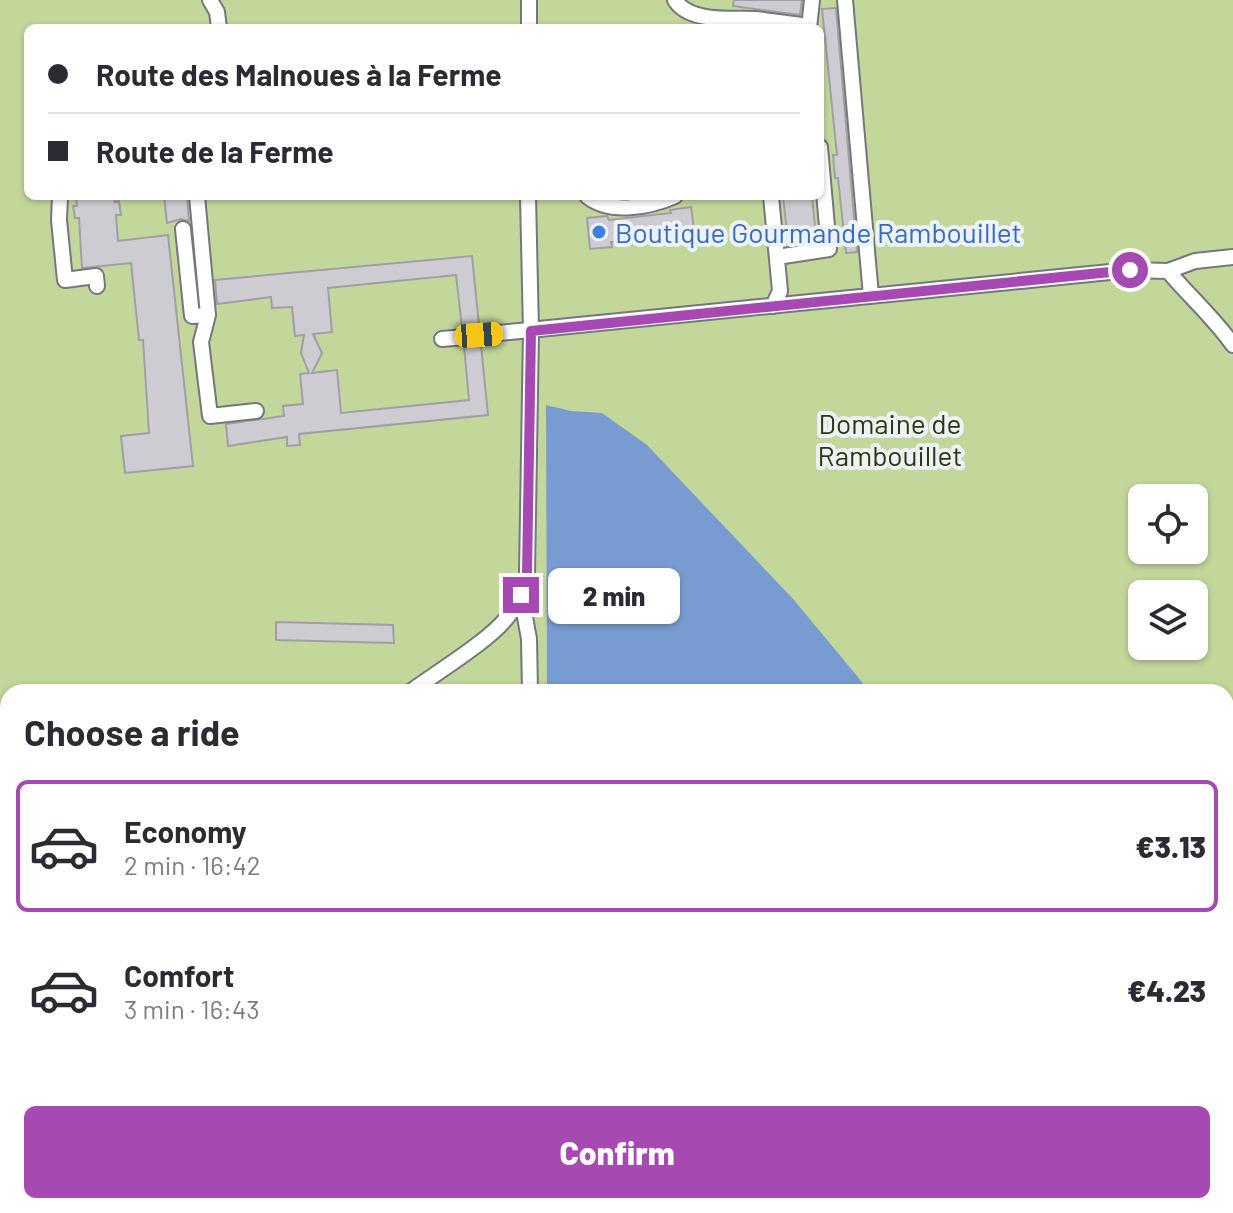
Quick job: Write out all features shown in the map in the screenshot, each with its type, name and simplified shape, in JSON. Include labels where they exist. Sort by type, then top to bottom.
[{"type":"street","points":[[210,0],[217,12],[218,24]]},
{"type":"street","points":[[529,0],[529,24]]},
{"type":"street","points":[[675,0],[680,8],[696,15],[756,24]]},
{"type":"street","points":[[809,24],[812,0]]},
{"type":"street","points":[[845,0],[871,296]]},
{"type":"street","points":[[777,257],[829,249],[824,192]]},
{"type":"street","points":[[60,200],[65,280],[96,276],[97,286]]},
{"type":"street","points":[[197,200],[208,315],[201,342],[210,416],[256,411]]},
{"type":"street","points":[[421,684],[494,631],[509,616],[521,595],[527,574],[531,331],[528,200]]},
{"type":"street","points":[[595,200],[643,206],[662,200]]},
{"type":"street","points":[[771,200],[780,291],[773,306]]},
{"type":"street","points":[[183,229],[192,316],[208,315]]},
{"type":"street","points":[[442,339],[1130,270],[1168,271],[1195,261],[1233,257]]},
{"type":"street","points":[[1168,271],[1197,306],[1219,325],[1233,345]]},
{"type":"street","points":[[521,595],[529,639],[530,684]]},
{"type":"green space","name":"Domaine de Rambouillet","points":[[0,0],[1233,0],[1233,684],[0,684]]},
{"type":"water","points":[[546,405],[571,411],[602,413],[647,445],[794,600],[863,684],[547,684]]},
{"type":"building","points":[[734,0],[802,0],[800,15],[733,6]]},
{"type":"building","points":[[836,8],[857,252],[846,253],[838,178],[835,178],[833,155],[837,155],[822,9]]},
{"type":"building","points":[[76,200],[119,201],[121,215],[116,215],[118,241],[168,235],[193,466],[125,473],[121,436],[149,433],[143,340],[139,340],[131,263],[82,268],[79,218],[75,218],[73,206],[77,206]]},
{"type":"building","points":[[164,200],[187,200],[189,221],[181,219],[167,223]]},
{"type":"building","points":[[783,200],[812,200],[816,237],[788,241]]},
{"type":"building","points":[[691,207],[695,237],[673,239],[673,235],[611,242],[612,247],[590,249],[587,218],[607,216],[609,220],[671,213],[670,210]]},
{"type":"building","points":[[472,256],[479,325],[462,327],[456,275],[328,288],[332,332],[313,334],[322,353],[312,373],[337,370],[341,413],[469,400],[464,347],[481,345],[488,415],[299,434],[300,445],[287,446],[287,437],[228,446],[226,424],[284,416],[283,406],[303,404],[300,374],[309,373],[301,353],[304,335],[295,336],[292,307],[272,308],[271,297],[217,304],[215,280]]},
{"type":"building","points":[[276,622],[393,625],[394,643],[276,640]]},
{"type":"place","name":"Boutique Gourmande Rambouillet","points":[[599,232]]},
{"type":"route","points":[[521,595],[527,574],[531,331],[1130,270]]}]
